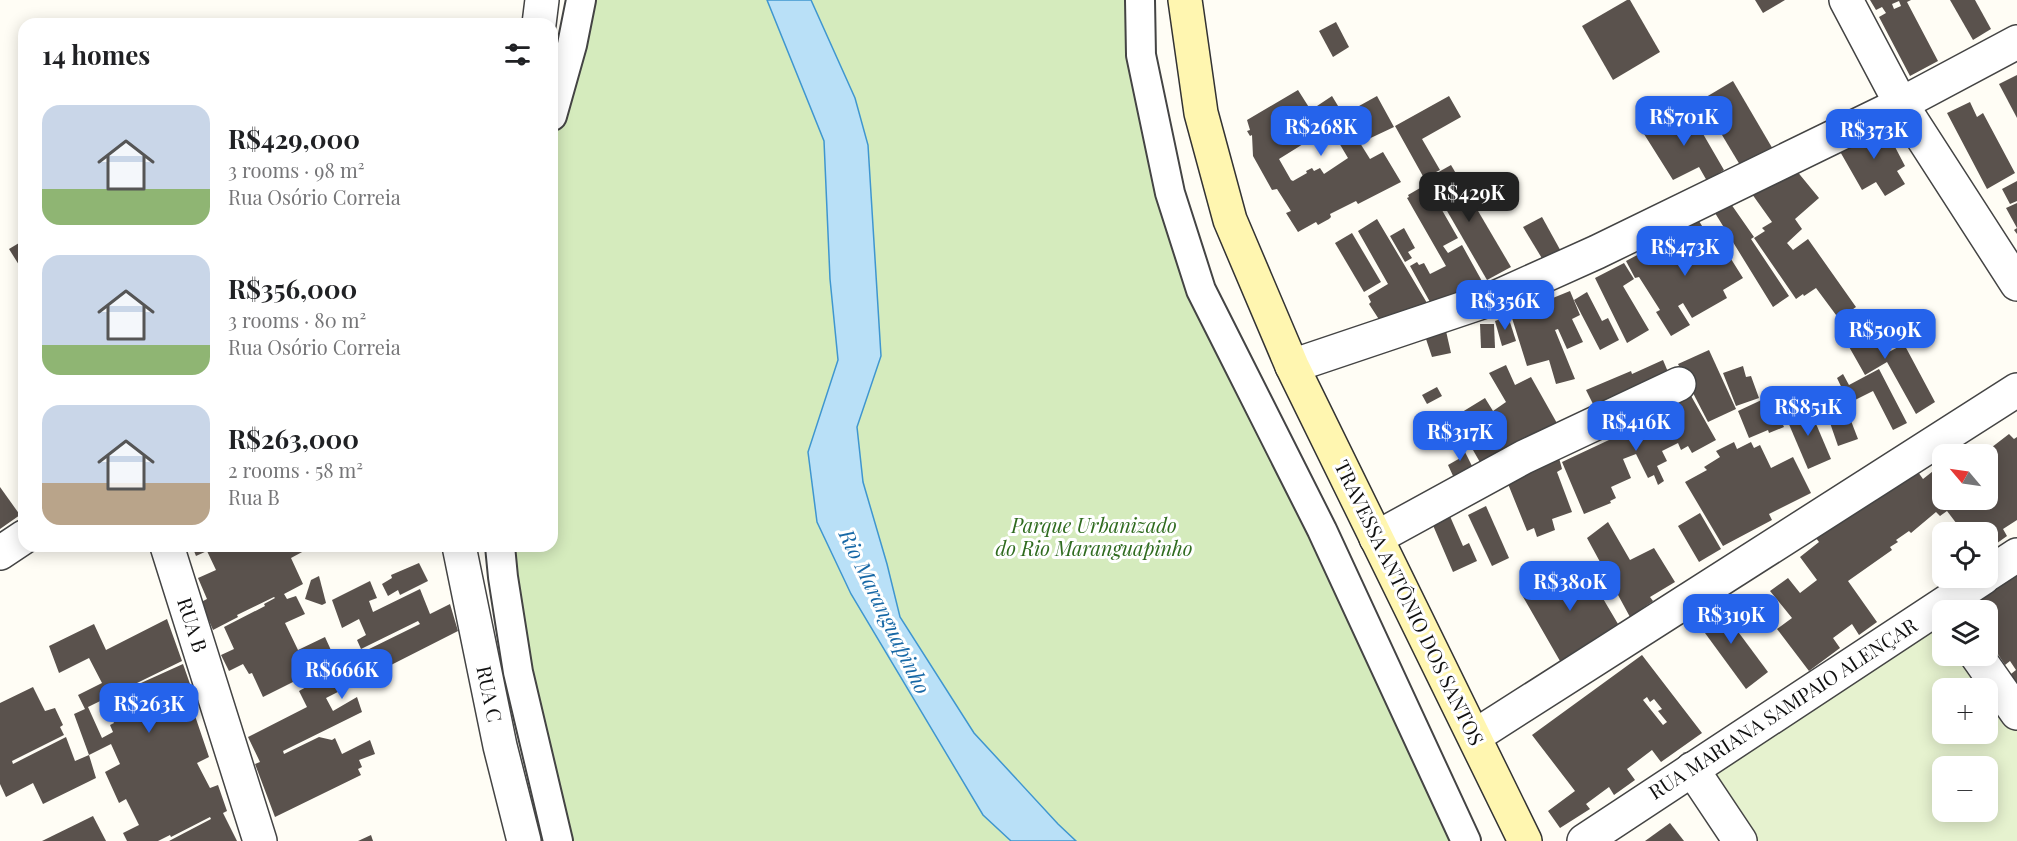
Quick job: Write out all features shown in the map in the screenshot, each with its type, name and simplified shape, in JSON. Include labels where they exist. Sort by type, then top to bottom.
[{"type":"main road","name":"TRAVESSA ANTÔNIO DOS SANTOS","points":[[1185,0],[1201,113],[1230,220],[1292,366],[1525,841]]},
{"type":"street","points":[[540,18],[542,0]]},
{"type":"street","points":[[558,95],[572,45],[581,0]]},
{"type":"street","points":[[1140,0],[1141,55],[1170,193],[1201,290],[1322,530],[1466,841]]},
{"type":"street","points":[[1846,0],[1901,104],[2017,284]]},
{"type":"street","points":[[1292,366],[1497,297],[1597,252],[1901,104],[2017,42]]},
{"type":"street","points":[[1376,538],[1524,457],[1679,384]]},
{"type":"street","points":[[1474,736],[2017,390]]},
{"type":"street","points":[[0,553],[18,541]]},
{"type":"street","name":"RUA B","points":[[169,552],[260,841]]},
{"type":"street","name":"RUA C","points":[[460,552],[500,746],[524,841]]},
{"type":"street","points":[[500,552],[502,576],[518,672],[558,841]]},
{"type":"street","points":[[1998,567],[2017,555]]},
{"type":"street","name":"RUA MARIANA SAMPAIO ALENÇAR","points":[[1954,600],[1970,588]]},
{"type":"street","name":"RUA MARIANA SAMPAIO ALENÇAR","points":[[1584,841],[1932,616]]},
{"type":"street","points":[[1984,666],[2017,713]]},
{"type":"street","points":[[1692,769],[1740,841]]},
{"type":"green space","points":[[581,0],[767,0],[824,141],[830,279],[838,360],[808,452],[817,522],[851,594],[983,815],[1011,841],[558,841],[501,552],[558,552],[558,92]]},
{"type":"green space","name":"Parque Urbanizado do Rio Maranguapinho","points":[[811,0],[1140,0],[1170,193],[1466,841],[1076,841],[974,733],[900,617],[863,482],[857,427],[881,356],[868,145],[855,98]]},
{"type":"green space","points":[[1932,626],[1932,666],[1973,666],[1981,678],[1932,678],[1932,744],[1998,744],[1998,703],[2017,731],[2017,841],[1752,841],[1710,779]]},
{"type":"water","name":"Rio Maranguapinho","points":[[767,0],[811,0],[855,98],[868,145],[881,356],[857,427],[863,482],[900,617],[974,733],[1076,841],[1011,841],[983,815],[851,594],[817,522],[808,452],[838,360],[830,279],[824,141]]},
{"type":"building","points":[[1630,0],[1660,52],[1613,80],[1582,26]]},
{"type":"building","points":[[1755,0],[1785,0],[1763,13]]},
{"type":"building","points":[[1870,0],[1911,0],[1907,2],[1938,61],[1910,76],[1879,17],[1886,13],[1882,7],[1876,10]],"holes":[[[1899,1],[1901,6],[1894,9],[1892,4]]]},
{"type":"building","points":[[1950,0],[1975,0],[1991,29],[1973,40]]},
{"type":"building","points":[[1336,22],[1349,47],[1333,57],[1319,31]]},
{"type":"building","points":[[2017,75],[2017,118],[1999,84]]},
{"type":"building","points":[[1733,81],[1774,151],[1743,170],[1701,100]]},
{"type":"building","points":[[1298,90],[1324,131],[1279,159],[1291,180],[1307,173],[1306,171],[1312,168],[1314,171],[1320,168],[1324,174],[1348,158],[1317,106],[1332,96],[1352,129],[1358,126],[1350,111],[1377,96],[1394,127],[1360,143],[1370,159],[1383,152],[1401,182],[1358,204],[1356,201],[1330,214],[1329,219],[1318,225],[1316,222],[1298,232],[1286,213],[1291,211],[1277,189],[1272,190],[1253,156],[1252,135],[1250,136],[1247,131],[1250,130],[1247,120]]},
{"type":"building","points":[[1449,96],[1461,117],[1422,139],[1440,170],[1424,178],[1395,126]]},
{"type":"building","points":[[1970,102],[1977,117],[1983,113],[2015,173],[1987,189],[1947,113]]},
{"type":"building","points":[[1688,108],[1724,170],[1707,181],[1699,167],[1673,180],[1644,134]]},
{"type":"building","points":[[1883,124],[1905,166],[1897,171],[1905,184],[1885,196],[1876,182],[1862,190],[1838,148]]},
{"type":"building","points":[[1451,165],[1511,267],[1487,280],[1428,178]]},
{"type":"building","points":[[1796,170],[1819,198],[1795,219],[1802,229],[1787,243],[1793,250],[1808,239],[1856,307],[1839,319],[1816,288],[1796,299],[1754,238],[1765,231],[1762,228],[1772,222],[1752,194]]},
{"type":"building","points":[[2017,181],[2017,201],[2010,204],[2002,189]]},
{"type":"building","points":[[1427,184],[1458,238],[1443,246],[1448,253],[1462,245],[1483,283],[1435,311],[1410,266],[1417,262],[1419,265],[1424,263],[1430,274],[1446,266],[1407,198],[1408,195]]},
{"type":"building","points":[[2017,203],[2017,228],[2006,208]]},
{"type":"building","points":[[1731,204],[1754,237],[1751,239],[1789,296],[1773,307],[1715,213]]},
{"type":"building","points":[[1542,217],[1563,255],[1546,265],[1523,227]]},
{"type":"building","points":[[1377,219],[1430,308],[1393,324],[1389,316],[1380,321],[1369,304],[1371,302],[1368,296],[1388,284],[1358,231]]},
{"type":"building","points":[[1699,221],[1715,247],[1721,243],[1743,278],[1723,290],[1727,298],[1692,318],[1683,303],[1678,306],[1690,325],[1671,336],[1656,312],[1660,310],[1639,277],[1635,278],[1626,261],[1673,236],[1683,253],[1696,245],[1686,229]]},
{"type":"building","points":[[1404,228],[1415,248],[1408,252],[1412,258],[1405,262],[1390,236]]},
{"type":"building","points":[[1352,233],[1381,282],[1364,292],[1335,243]]},
{"type":"building","points":[[18,244],[18,263],[9,249]]},
{"type":"building","points":[[1624,263],[1634,279],[1623,286],[1649,330],[1627,343],[1595,278]]},
{"type":"building","points":[[1570,291],[1580,315],[1572,319],[1583,342],[1567,349],[1558,329],[1555,330],[1575,379],[1556,384],[1549,360],[1527,366],[1511,315]]},
{"type":"building","points":[[1587,292],[1602,321],[1608,318],[1619,340],[1600,350],[1574,300]]},
{"type":"building","points":[[1857,309],[1883,355],[1904,344],[1935,402],[1916,414],[1887,362],[1865,375],[1835,322]]},
{"type":"building","points":[[1508,316],[1516,341],[1502,346],[1495,321]]},
{"type":"building","points":[[1480,324],[1494,324],[1495,348],[1481,348]]},
{"type":"building","points":[[1446,331],[1451,353],[1432,357],[1425,336]]},
{"type":"building","points":[[1709,350],[1736,409],[1708,422],[1678,364]]},
{"type":"building","points":[[1663,360],[1671,379],[1596,410],[1586,390]]},
{"type":"building","points":[[1506,365],[1515,385],[1531,377],[1558,425],[1481,464],[1454,417],[1485,398],[1493,411],[1506,402],[1489,373]]},
{"type":"building","points":[[1743,366],[1746,377],[1751,376],[1759,398],[1736,406],[1723,373]]},
{"type":"building","points":[[1879,369],[1907,423],[1893,430],[1873,391],[1849,403],[1837,378],[1843,374],[1849,385]]},
{"type":"building","points":[[1437,387],[1442,396],[1427,404],[1422,395]]},
{"type":"building","points":[[1690,394],[1716,440],[1692,453],[1688,446],[1681,450],[1678,443],[1662,451],[1667,461],[1657,466],[1664,481],[1658,485],[1654,475],[1648,478],[1636,454],[1623,459],[1631,478],[1611,487],[1616,498],[1610,501],[1611,503],[1584,514],[1562,462],[1626,432],[1622,425],[1653,411],[1655,416],[1666,411],[1666,408]]},
{"type":"building","points":[[1770,396],[1784,427],[1769,433],[1768,430],[1749,438],[1738,411]]},
{"type":"building","points":[[1808,405],[1831,459],[1808,469],[1785,415]]},
{"type":"building","points":[[1848,413],[1858,439],[1838,446],[1829,420]]},
{"type":"building","points":[[1435,415],[1437,422],[1447,417],[1453,427],[1434,438],[1425,421]]},
{"type":"building","points":[[2009,434],[2014,439],[2017,437],[2017,520],[2003,529],[2007,536],[1998,542],[1998,522],[1955,522],[1947,511],[1940,516],[1936,512],[1911,533],[1909,531],[1896,540],[1898,542],[1890,547],[1892,550],[1848,581],[1877,622],[1859,635],[1852,624],[1833,638],[1840,648],[1809,671],[1777,629],[1792,618],[1770,591],[1788,578],[1800,593],[1817,580],[1800,557],[1819,542],[1812,533],[1913,465],[1923,479],[1932,472],[1932,510],[1998,510],[1998,444],[1996,444]]},
{"type":"building","points":[[1459,440],[1473,468],[1454,478],[1448,465],[1462,457],[1454,443]]},
{"type":"building","points":[[1734,442],[1737,449],[1751,442],[1754,448],[1760,445],[1771,468],[1793,457],[1811,493],[1769,514],[1772,520],[1723,546],[1685,482],[1707,470],[1704,467],[1720,457],[1716,451]]},
{"type":"building","points":[[1559,458],[1562,469],[1557,472],[1572,512],[1552,519],[1555,530],[1537,537],[1534,528],[1527,531],[1506,479]]},
{"type":"building","points":[[0,487],[18,512],[18,516],[0,529]]},
{"type":"building","points":[[1486,506],[1509,558],[1492,566],[1468,515]]},
{"type":"building","points":[[1700,513],[1721,549],[1699,562],[1678,526]]},
{"type":"building","points":[[1449,514],[1463,546],[1469,543],[1477,561],[1453,572],[1432,523]]},
{"type":"building","points":[[1608,522],[1630,560],[1654,548],[1675,582],[1650,597],[1653,601],[1630,617],[1587,538]]},
{"type":"building","points":[[207,552],[302,552],[291,558],[303,584],[284,594],[287,599],[296,596],[305,614],[285,623],[298,650],[325,637],[335,659],[315,667],[317,670],[263,697],[252,673],[249,674],[243,664],[229,671],[221,655],[234,649],[224,627],[265,606],[264,604],[275,598],[237,615],[238,617],[213,630],[201,602],[207,599],[198,578],[216,570]]},
{"type":"building","points":[[419,563],[428,581],[400,595],[398,590],[388,596],[382,584],[392,578],[391,575]]},
{"type":"building","points":[[1569,568],[1572,575],[1585,568],[1618,624],[1560,661],[1522,595],[1537,587],[1539,591],[1556,581],[1553,577]]},
{"type":"building","points":[[2017,574],[2017,692],[2007,677],[2016,670],[2010,661],[2005,665],[1998,654],[1998,600],[1980,600]]},
{"type":"building","points":[[319,576],[326,603],[322,605],[305,599],[311,580]]},
{"type":"building","points":[[370,581],[377,598],[369,601],[373,612],[420,589],[430,614],[450,604],[458,631],[326,698],[333,711],[357,697],[362,712],[283,751],[284,754],[319,737],[332,740],[335,738],[342,754],[370,740],[375,754],[359,760],[362,767],[358,769],[361,775],[275,817],[255,764],[260,762],[248,737],[307,707],[299,691],[355,660],[364,654],[363,652],[420,624],[418,621],[361,649],[357,640],[366,635],[359,619],[342,628],[332,600]]},
{"type":"building","points":[[1716,602],[1768,672],[1746,689],[1694,618]]},
{"type":"building","points":[[167,619],[182,661],[88,707],[102,738],[113,732],[110,725],[114,723],[109,713],[106,715],[102,707],[123,696],[121,692],[183,664],[196,701],[191,704],[209,757],[197,763],[210,788],[218,785],[227,811],[223,813],[237,841],[169,841],[211,819],[210,817],[171,837],[170,835],[158,841],[127,841],[123,833],[139,825],[126,799],[119,803],[105,772],[120,764],[111,744],[89,755],[74,714],[85,709],[78,695],[102,683],[89,658],[59,673],[49,646],[94,624],[106,650]]},
{"type":"building","points":[[1642,655],[1702,733],[1661,762],[1652,750],[1627,769],[1635,780],[1614,795],[1609,787],[1586,804],[1590,809],[1560,828],[1548,811],[1575,791],[1532,735]],"holes":[[[1647,697],[1650,702],[1654,699],[1662,709],[1658,711],[1667,722],[1663,725],[1643,700]]]},
{"type":"building","points":[[33,687],[45,711],[55,708],[63,725],[60,727],[64,735],[12,761],[13,764],[66,737],[75,761],[89,755],[96,778],[43,804],[33,783],[6,797],[0,784],[0,703]]},
{"type":"building","points":[[93,816],[106,841],[42,841]]},
{"type":"building","points":[[1670,823],[1684,841],[1645,841]]},
{"type":"building","points":[[371,835],[373,841],[358,841]]}]
